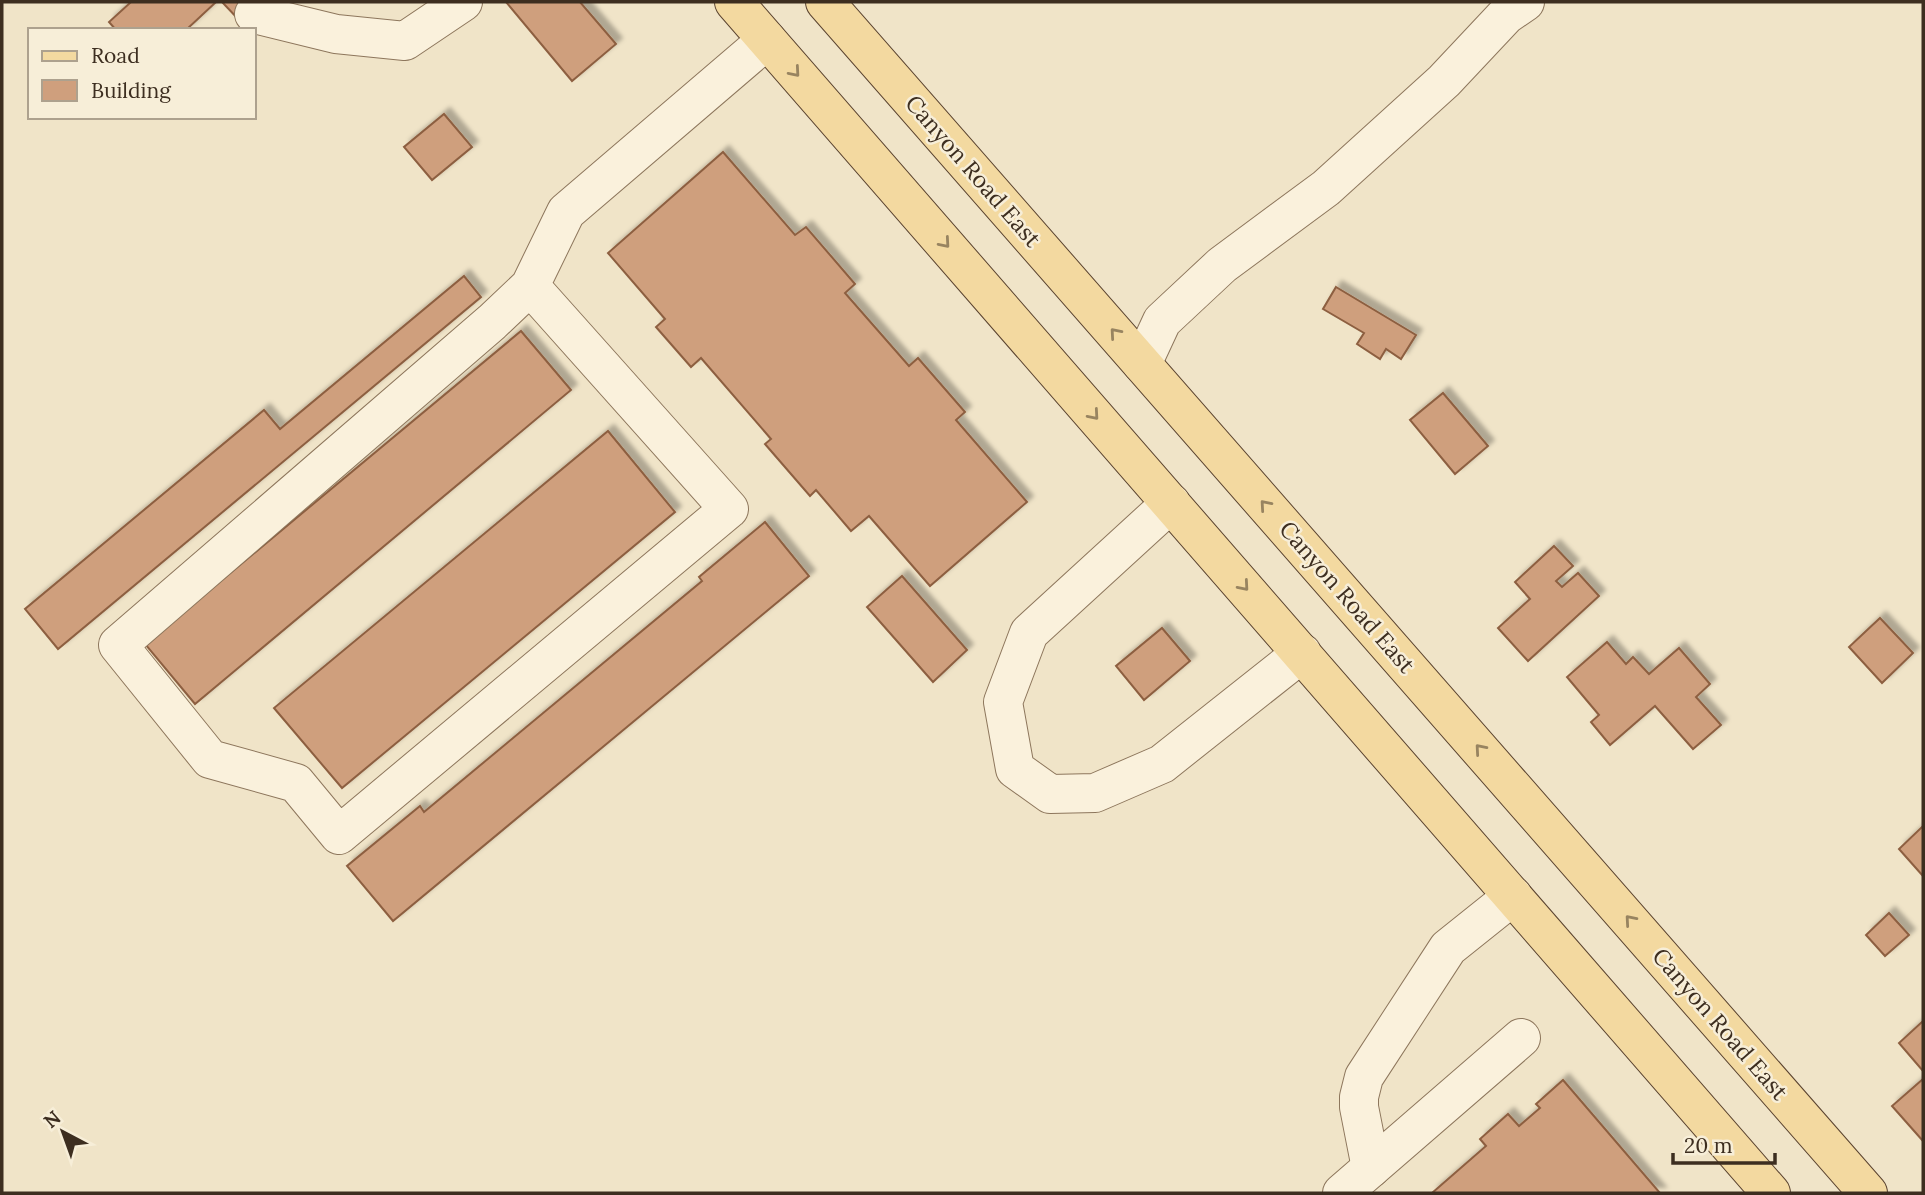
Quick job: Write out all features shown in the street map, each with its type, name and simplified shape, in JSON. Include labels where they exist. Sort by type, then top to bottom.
[{"type":"main road","points":[[734,2],[1771,1193]]},
{"type":"main road","name":"Canyon Road East","points":[[827,2],[1868,1193]]},
{"type":"lane","points":[[254,14],[335,34],[405,41],[463,2]]},
{"type":"lane","points":[[1142,364],[1162,321],[1212,274],[1326,188],[1444,80],[1506,15],[1525,2]]},
{"type":"lane","points":[[530,286],[729,509],[339,835],[296,783],[210,759],[118,645],[492,322],[530,286],[566,212],[767,40]]},
{"type":"lane","points":[[1171,503],[1030,633],[1003,702],[1015,769],[1050,794],[1095,793],[1162,764],[1302,653]]},
{"type":"lane","points":[[1371,1168],[1359,1107],[1364,1077],[1448,948],[1513,896]]},
{"type":"lane","points":[[1342,1193],[1521,1038]]},
{"type":"building","points":[[131,2],[216,2],[188,28],[114,28],[109,22]]},
{"type":"building","points":[[222,2],[263,2],[241,22]]},
{"type":"building","points":[[506,2],[580,2],[616,44],[572,81]]},
{"type":"building","points":[[444,114],[472,147],[432,180],[404,147]]},
{"type":"building","points":[[723,152],[795,235],[806,227],[855,284],[845,293],[909,366],[918,358],[965,412],[956,420],[1027,502],[930,586],[869,516],[851,531],[816,490],[810,496],[765,444],[771,439],[701,358],[691,367],[656,327],[665,319],[608,253]]},
{"type":"building","points":[[464,276],[481,297],[58,649],[25,609],[264,410],[280,429]]},
{"type":"building","points":[[1336,287],[1416,335],[1401,359],[1386,349],[1380,359],[1357,344],[1364,333],[1323,309]]},
{"type":"building","points":[[521,331],[571,390],[195,704],[145,644]]},
{"type":"building","points":[[1443,393],[1488,446],[1455,474],[1410,420]]},
{"type":"building","points":[[608,431],[675,512],[342,788],[274,708]]},
{"type":"building","points":[[765,522],[809,576],[393,921],[347,866],[420,806],[424,812],[702,581],[699,577]]},
{"type":"building","points":[[1554,546],[1573,566],[1556,581],[1562,587],[1578,573],[1599,596],[1528,661],[1498,628],[1530,599],[1515,582]]},
{"type":"building","points":[[902,576],[967,650],[933,682],[867,607]]},
{"type":"building","points":[[1880,618],[1913,653],[1882,683],[1849,647]]},
{"type":"building","points":[[1162,628],[1190,661],[1144,700],[1116,666]]},
{"type":"building","points":[[1607,642],[1626,664],[1633,657],[1649,674],[1679,648],[1710,684],[1696,697],[1721,725],[1693,749],[1655,706],[1610,745],[1591,722],[1599,715],[1567,677]]},
{"type":"building","points":[[1923,826],[1923,876],[1899,849]]},
{"type":"building","points":[[1889,913],[1909,935],[1885,956],[1866,935]]},
{"type":"building","points":[[1923,1021],[1923,1071],[1899,1043]]},
{"type":"building","points":[[1923,1079],[1923,1141],[1892,1106]]},
{"type":"building","points":[[1563,1080],[1660,1193],[1432,1193],[1486,1146],[1480,1139],[1508,1114],[1519,1126],[1540,1108],[1536,1104]]}]
